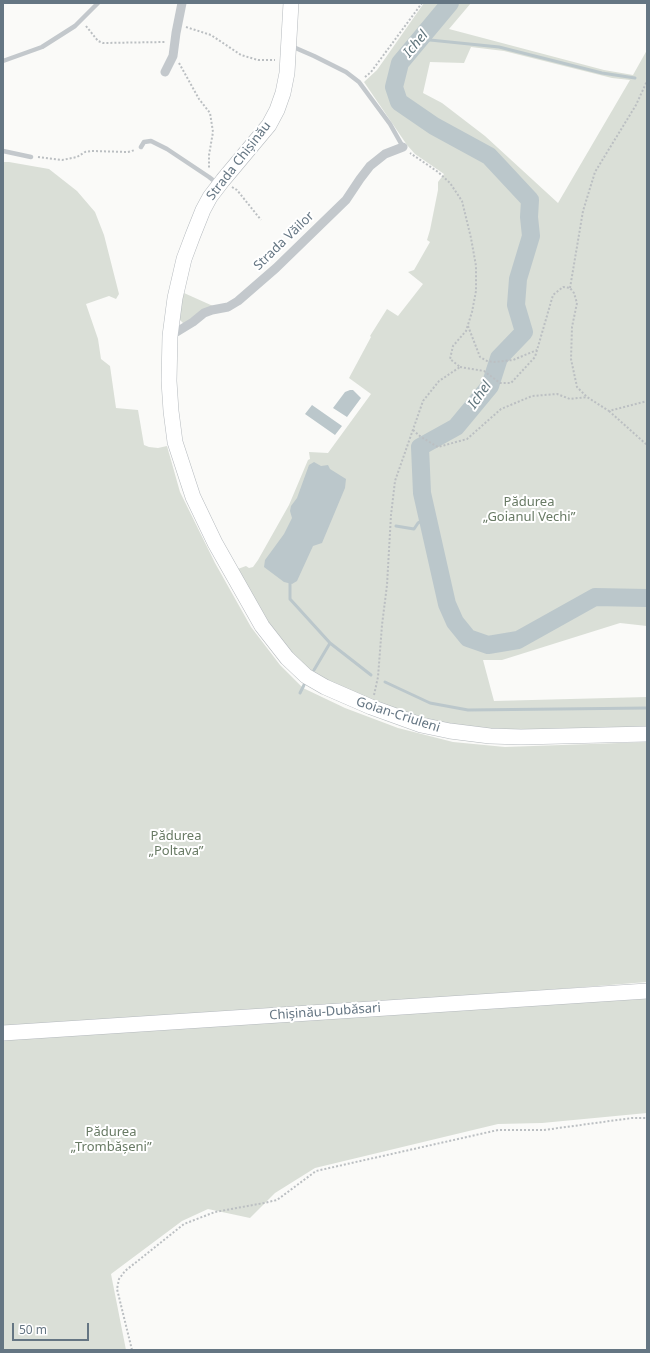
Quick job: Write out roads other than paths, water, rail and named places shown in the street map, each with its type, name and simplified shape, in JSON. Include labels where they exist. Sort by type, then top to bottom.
[{"type":"main road","name":"Strada Chișinău","points":[[232,574],[193,497],[175,442],[169,381],[170,336],[175,298],[184,259],[203,210],[217,180],[269,125],[277,110],[283,93],[289,50],[291,3]]},
{"type":"main road","name":"Goian-Criuleni","points":[[232,574],[262,626],[287,658],[306,676],[325,687],[371,708],[421,725],[450,731],[490,736],[521,737],[647,734]]},
{"type":"main road","name":"Chișinău-Dubăsari","points":[[3,1033],[647,991]]},
{"type":"street","points":[[165,72],[173,56],[177,25],[182,3]]},
{"type":"street","name":"Strada Văilor","points":[[170,336],[193,322],[204,313],[228,307],[238,301],[276,268],[346,200],[360,178],[370,166],[385,154],[402,147]]},
{"type":"lane","points":[[3,61],[42,47],[75,26],[98,3]]},
{"type":"lane","points":[[289,50],[340,69],[359,82],[390,124],[402,147]]},
{"type":"lane","points":[[141,147],[144,142],[151,141],[167,149],[217,180]]},
{"type":"lane","points":[[3,151],[31,157]]},
{"type":"waterway","name":"Ichel","points":[[450,3],[400,63],[394,87],[399,102],[434,126],[489,156],[530,200],[529,217],[531,236],[518,279],[516,305],[524,332],[499,358],[490,386],[456,427],[420,447],[422,493],[447,604],[455,622],[468,638],[488,645],[518,640],[595,597],[647,598]]},
{"type":"waterway","points":[[420,39],[499,47],[602,73],[635,78]]},
{"type":"waterway","points":[[396,526],[414,529],[418,523],[427,517]]},
{"type":"waterway","points":[[290,583],[290,599],[330,643],[371,675]]},
{"type":"waterway","points":[[314,670],[330,643]]},
{"type":"waterway","points":[[385,682],[430,703],[468,710],[647,708]]},
{"type":"waterway","points":[[300,693],[304,685]]},
{"type":"park label","name":"Pădurea „Goianul Vechi”","points":[[529,510]]},
{"type":"park label","name":"Pădurea „Poltava”","points":[[176,844]]},
{"type":"park label","name":"Pădurea „Trombășeni”","points":[[111,1140]]}]
